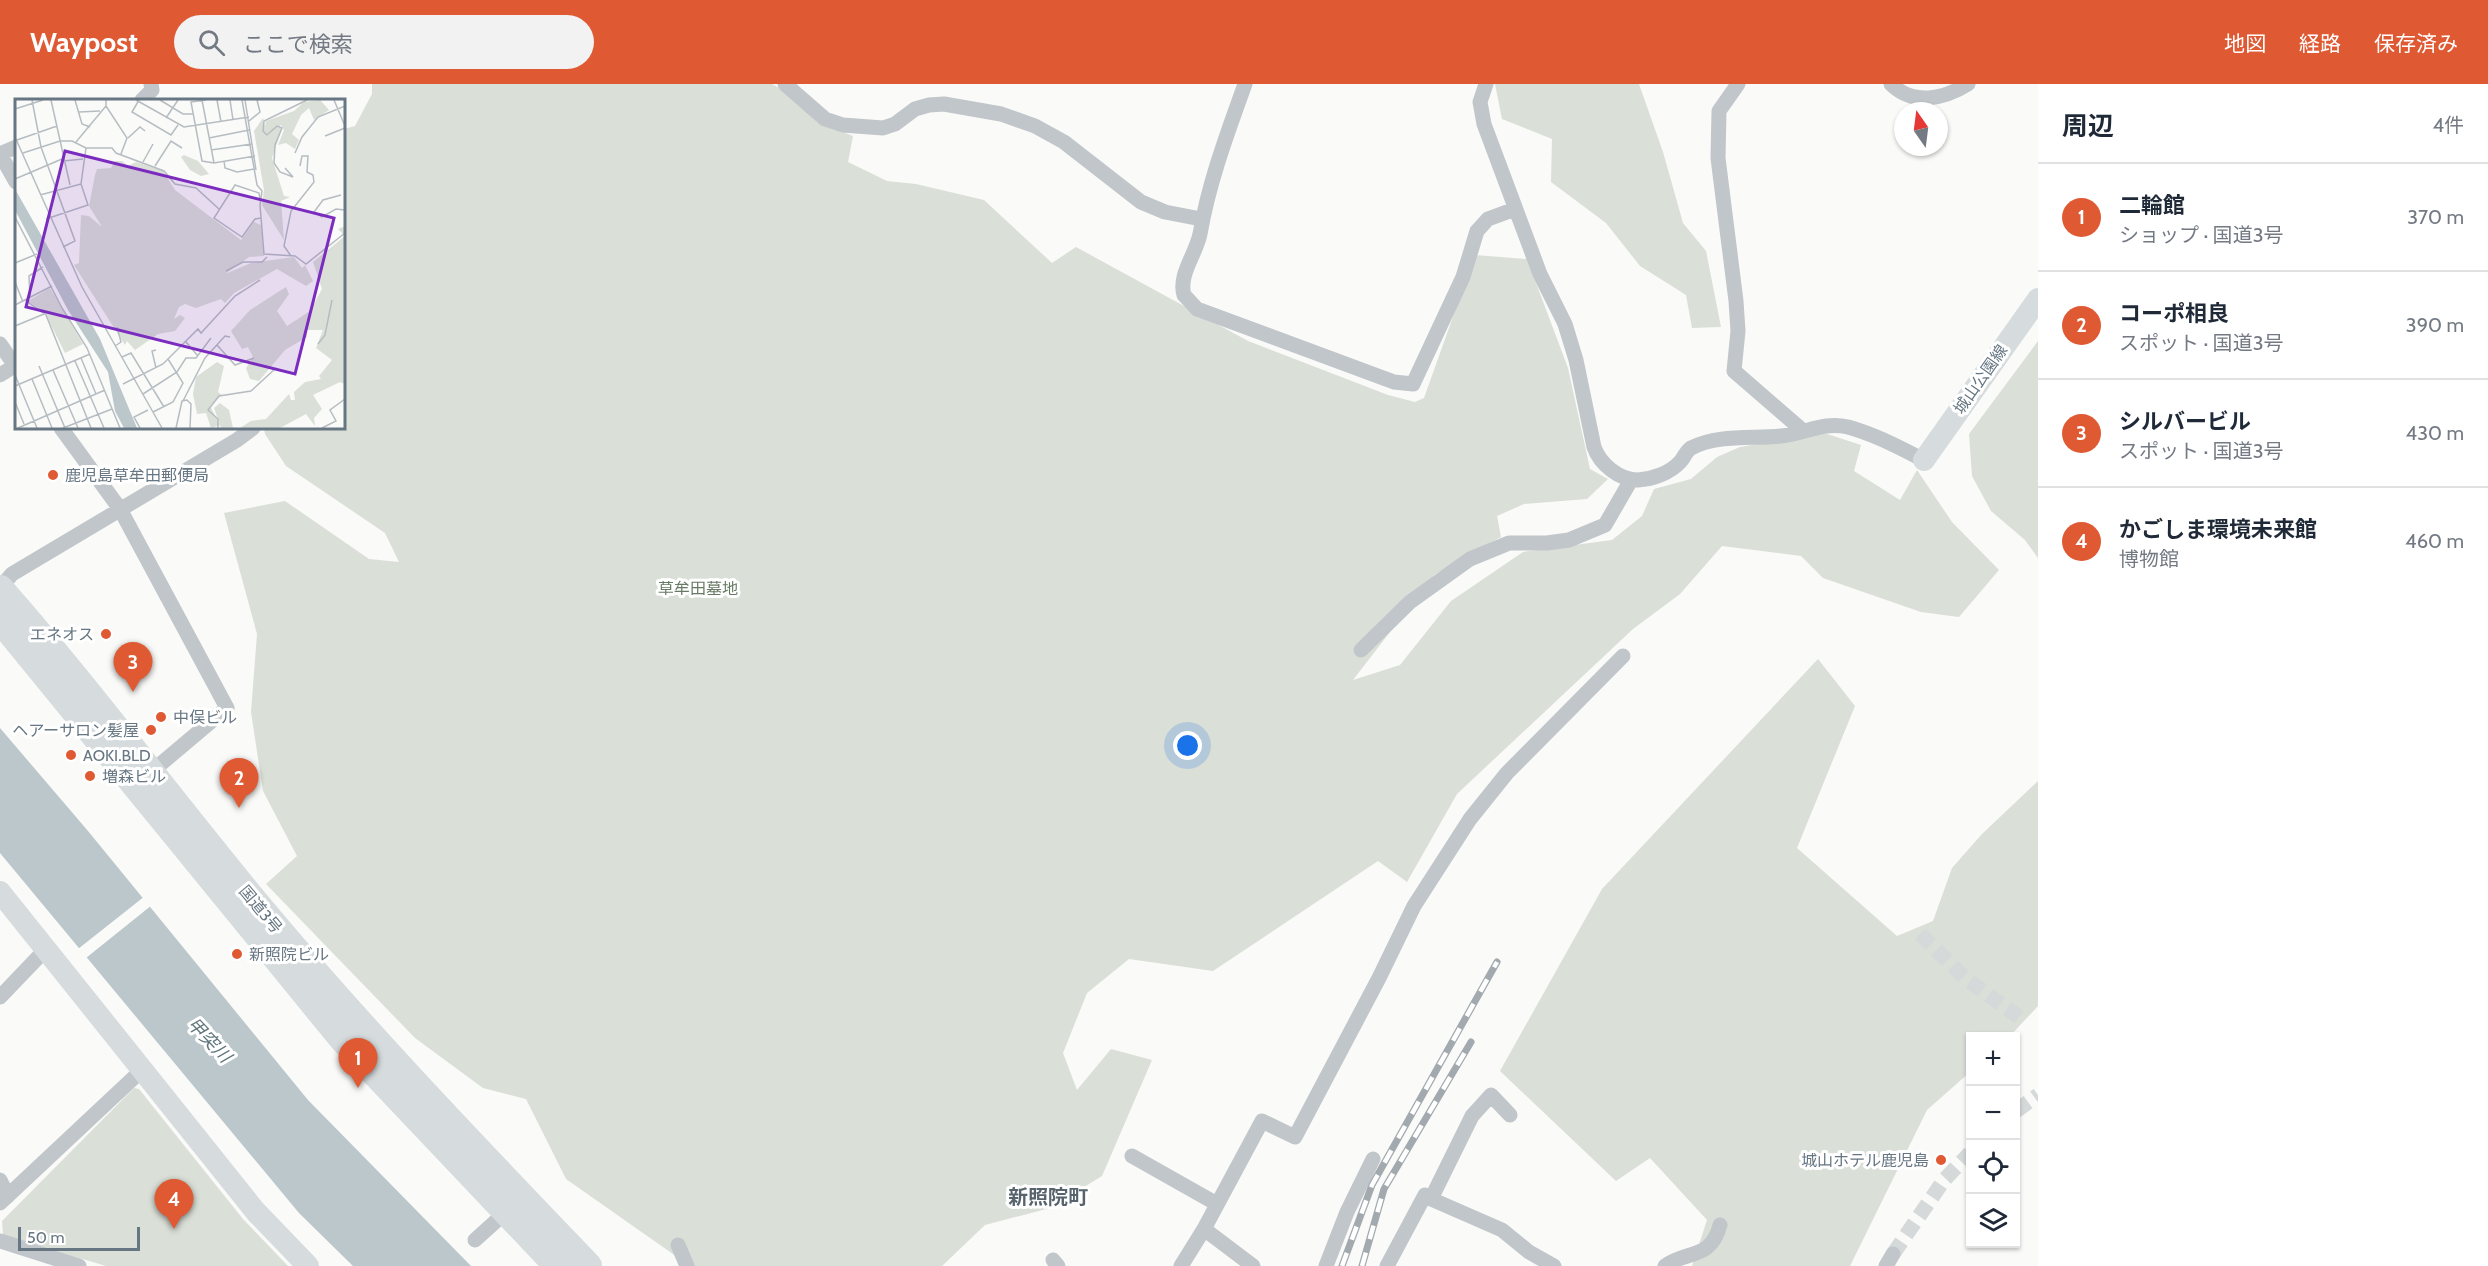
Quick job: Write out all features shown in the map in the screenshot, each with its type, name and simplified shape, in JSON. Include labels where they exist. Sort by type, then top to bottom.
[{"type":"highway","name":"国道3号","points":[[0,588],[257,905],[359,1023],[588,1266]]},
{"type":"highway","name":"国道3号","points":[[0,619],[342,1038],[558,1266]]},
{"type":"street","points":[[143,99],[152,90],[151,84]]},
{"type":"street","points":[[785,84],[825,119],[843,125],[883,128],[895,124],[915,109],[929,105],[944,104],[1001,114],[1035,126],[1064,141],[1141,202],[1165,212],[1201,219]]},
{"type":"street","points":[[1245,84],[1216,162],[1201,219],[1200,235],[1182,289],[1192,306],[1408,386],[1417,381],[1463,277],[1477,231],[1488,219],[1515,209]]},
{"type":"street","points":[[1475,84],[1484,124],[1515,209],[1540,274],[1565,324],[1598,458],[1605,466],[1631,480],[1666,473],[1680,462],[1689,449],[1729,438],[1784,436],[1830,424],[1849,427],[1924,460]]},
{"type":"street","points":[[1480,102],[1486,84]]},
{"type":"street","points":[[1738,84],[1719,111],[1718,158],[1737,311],[1738,331],[1734,371],[1802,430]]},
{"type":"street","points":[[1892,84],[1909,96],[1924,99],[1950,94],[1968,84]]},
{"type":"street","points":[[15,147],[0,154],[15,180]]},
{"type":"street","name":"城山公園線","points":[[1924,460],[2038,299]]},
{"type":"street","points":[[0,344],[15,365]]},
{"type":"street","points":[[0,375],[15,367]]},
{"type":"street","points":[[61,429],[120,509],[227,708],[150,773]]},
{"type":"street","points":[[0,588],[12,574],[237,440],[252,429]]},
{"type":"street","points":[[1361,651],[1410,602],[1470,558],[1509,543],[1547,543],[1569,540],[1605,525],[1631,480]]},
{"type":"street","points":[[1181,1266],[1204,1229],[1262,1121],[1295,1137],[1379,978],[1414,906],[1470,819],[1507,773],[1623,656]]},
{"type":"street","points":[[0,892],[256,1212],[308,1266]]},
{"type":"street","points":[[0,997],[46,949]]},
{"type":"street","points":[[4,1200],[142,1070]]},
{"type":"street","points":[[1431,1199],[1472,1116],[1483,1102],[1491,1095],[1510,1115]]},
{"type":"street","points":[[1132,1156],[1217,1204]]},
{"type":"street","points":[[1326,1266],[1347,1212],[1373,1159]]},
{"type":"street","points":[[0,1180],[4,1200]]},
{"type":"street","points":[[1392,1264],[1425,1195],[1502,1230],[1529,1252],[1554,1266]]},
{"type":"street","points":[[475,1239],[506,1212]]},
{"type":"street","points":[[1665,1266],[1704,1249],[1716,1239],[1720,1225]]},
{"type":"street","points":[[1204,1229],[1253,1266]]},
{"type":"street","points":[[0,1240],[79,1266]]},
{"type":"street","points":[[678,1245],[687,1266]]},
{"type":"green space","name":"草牟田墓地","points":[[372,84],[772,84],[792,95],[817,122],[853,136],[848,162],[887,181],[916,184],[984,200],[1052,263],[1076,247],[1248,341],[1388,395],[1415,402],[1424,398],[1475,255],[1527,259],[1568,368],[1590,469],[1608,479],[1587,499],[1524,504],[1497,516],[1501,537],[1434,575],[1353,680],[1400,665],[1451,601],[1523,552],[1612,540],[1642,516],[1654,489],[1691,479],[1717,457],[1740,447],[1824,433],[1861,445],[1854,471],[1900,500],[1917,470],[1952,522],[1999,570],[1959,617],[1921,612],[1823,578],[1801,556],[1722,546],[1680,594],[1633,629],[1457,794],[1407,882],[1378,861],[1213,971],[1129,959],[1087,993],[1063,1053],[1077,1090],[1111,1049],[1152,1060],[1102,1176],[1050,1208],[985,1225],[942,1266],[690,1266],[566,1179],[526,1099],[483,1088],[415,1038],[266,884],[297,856],[263,791],[251,712],[257,634],[224,513],[285,501],[369,559],[399,562],[385,533],[286,466],[265,434],[264,429],[345,429],[345,129],[355,126],[372,94]]},
{"type":"green space","points":[[1495,84],[1639,84],[1663,152],[1683,223],[1706,251],[1721,327],[1692,328],[1686,295],[1640,266],[1606,223],[1551,182],[1552,139],[1502,119]]},
{"type":"green space","points":[[2038,341],[2038,558],[2025,540],[1991,511],[1972,476],[1969,434]]},
{"type":"green space","points":[[1818,659],[1855,706],[1797,848],[1897,936],[1933,921],[1952,868],[1982,834],[2038,781],[2038,1006],[2014,1032],[1966,1032],[1966,1076],[1927,1110],[1850,1266],[1692,1266],[1707,1220],[1650,1158],[1616,1181],[1500,1071],[1602,889]]},
{"type":"green space","points":[[134,1088],[139,1089],[243,1219],[288,1266],[106,1266],[3,1235],[2,1221]]},
{"type":"water","name":"甲突川","points":[[0,728],[88,831],[308,1100],[471,1266],[353,1266],[299,1213],[0,853]]},
{"type":"pier","points":[[145,896],[152,905],[86,958],[78,949]]},
{"type":"tunnel","points":[[1920,934],[1965,978],[2019,1017]]},
{"type":"tunnel","points":[[2020,1108],[2038,1095]]},
{"type":"tunnel","points":[[1893,1254],[1944,1180],[1966,1157]]},
{"type":"railway","points":[[1342,1266],[1372,1185],[1497,962]]},
{"type":"railway","points":[[1362,1266],[1384,1189],[1471,1042]]},
{"type":"place","name":"鹿児島草牟田郵便局","points":[[53,475]]},
{"type":"place","name":"エネオス","points":[[106,634]]},
{"type":"place","name":"シルバービル","points":[[133,692]]},
{"type":"place","name":"中俣ビル","points":[[161,717]]},
{"type":"place","name":"ヘアーサロン髪屋","points":[[151,730]]},
{"type":"place","name":"AOKI.BLD","points":[[71,755]]},
{"type":"place","name":"増森ビル","points":[[90,776]]},
{"type":"place","name":"コーポ相良","points":[[239,808]]},
{"type":"place","name":"新照院ビル","points":[[237,954]]},
{"type":"place","name":"二輪館","points":[[358,1088]]},
{"type":"place","name":"城山ホテル鹿児島","points":[[1941,1160]]},
{"type":"place","name":"かごしま環境未来館","points":[[174,1229]]},
{"type":"district","name":"新照院町","points":[[1048,1197]]}]
